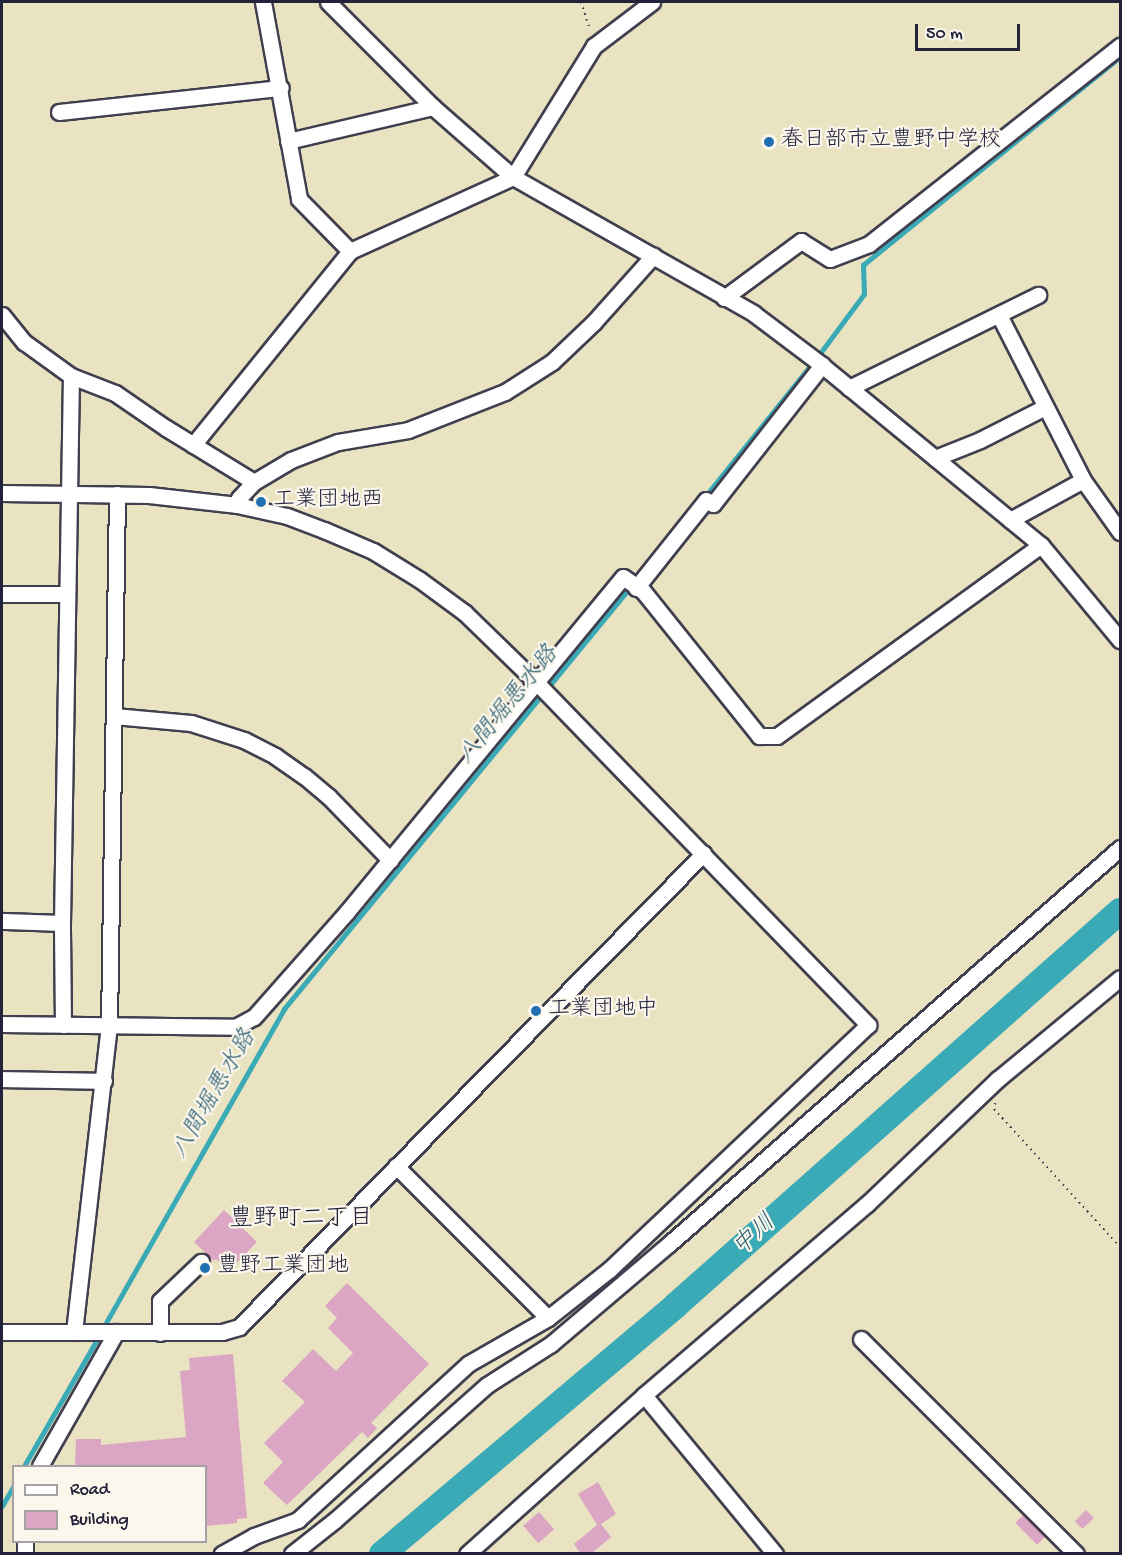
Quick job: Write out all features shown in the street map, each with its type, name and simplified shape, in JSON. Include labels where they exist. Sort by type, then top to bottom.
[{"type":"street","points":[[263,2],[281,88],[299,199],[350,251]]},
{"type":"street","points":[[327,2],[433,107],[513,177],[753,313],[816,361],[1041,545],[1120,640]]},
{"type":"street","points":[[193,445],[350,251],[513,177],[594,46],[652,2]]},
{"type":"street","points":[[724,298],[801,241],[830,259],[869,244],[1120,46]]},
{"type":"street","points":[[59,112],[281,88]]},
{"type":"street","points":[[288,141],[433,107]]},
{"type":"street","points":[[237,505],[239,498],[254,482],[291,460],[338,442],[408,430],[505,392],[552,362],[594,322],[653,256]]},
{"type":"street","points":[[849,388],[1038,295]]},
{"type":"street","points":[[2,315],[24,342],[71,376],[115,393],[254,482]]},
{"type":"street","points":[[999,315],[1083,480],[1120,531]]},
{"type":"street","points":[[632,585],[706,501],[713,504],[816,361]]},
{"type":"street","points":[[63,1025],[62,923],[71,376]]},
{"type":"street","points":[[935,458],[980,440],[1045,407]]},
{"type":"street","points":[[1010,520],[1083,480]]},
{"type":"street","points":[[2,493],[182,497],[237,505],[287,516],[373,551],[420,580],[465,613],[537,682],[868,1024],[610,1269],[548,1318],[468,1364],[298,1520],[254,1536],[222,1554]]},
{"type":"street","points":[[82,1332],[109,1026],[117,494]]},
{"type":"street","points":[[2,1024],[234,1027],[254,1017],[390,860],[623,577],[643,591],[759,736],[777,736],[1041,545]]},
{"type":"street","points":[[2,594],[68,594]]},
{"type":"street","points":[[114,717],[191,723],[236,737],[275,756],[329,797],[390,860]]},
{"type":"street","points":[[292,1554],[335,1520],[487,1385],[551,1344],[669,1244],[1120,848]]},
{"type":"street","points":[[2,1332],[222,1332],[239,1327],[703,854]]},
{"type":"street","points":[[2,921],[62,923]]},
{"type":"street","points":[[467,1554],[644,1395],[867,1204],[998,1079],[1120,978]]},
{"type":"street","points":[[2,1079],[104,1081]]},
{"type":"street","points":[[396,1166],[548,1318]]},
{"type":"street","points":[[160,1332],[160,1301],[201,1262]]},
{"type":"street","points":[[41,1465],[113,1332]]},
{"type":"street","points":[[861,1339],[1076,1554]]},
{"type":"street","points":[[644,1395],[775,1554]]},
{"type":"path","points":[[581,2],[594,46]]},
{"type":"path","points":[[998,1079],[994,1109],[1120,1247]]},
{"type":"building","points":[[224,1210],[257,1242],[229,1271],[216,1259],[214,1261],[194,1242]]},
{"type":"building","points":[[347,1283],[429,1364],[371,1423],[377,1428],[368,1438],[362,1432],[287,1505],[263,1483],[283,1462],[264,1443],[305,1402],[282,1381],[313,1349],[336,1371],[353,1353],[328,1328],[337,1318],[325,1306]]},
{"type":"building","points":[[233,1354],[247,1518],[237,1519],[237,1523],[207,1526],[207,1465],[75,1465],[76,1439],[101,1439],[101,1445],[186,1437],[180,1371],[190,1370],[189,1358]]},
{"type":"building","points":[[598,1482],[616,1514],[601,1524],[611,1537],[591,1554],[581,1554],[574,1544],[597,1525],[578,1494]]},
{"type":"building","points":[[1086,1510],[1094,1518],[1082,1529],[1075,1521]]},
{"type":"building","points":[[539,1512],[554,1529],[538,1543],[523,1526]]},
{"type":"building","points":[[1023,1515],[1045,1537],[1037,1545],[1015,1523]]},
{"type":"waterway","name":"八間堀悪水路","points":[[704,498],[818,356],[864,294],[863,265],[1120,57]]},
{"type":"waterway","name":"八間堀悪水路","points":[[103,1328],[284,1009],[632,585]]},
{"type":"waterway","name":"中川","points":[[382,1554],[675,1306],[1120,911]]},
{"type":"waterway","name":"八間堀悪水路","points":[[25,1465],[99,1336]]},
{"type":"waterway","name":"八間堀悪水路","points":[[2,1506],[12,1488]]},
{"type":"place","name":"春日部市立豊野中学校","points":[[769,142]]},
{"type":"place","name":"工業団地西","points":[[261,502]]},
{"type":"place","name":"工業団地中","points":[[536,1011]]},
{"type":"place","name":"豊野工業団地","points":[[205,1268]]},
{"type":"district","name":"豊野町二丁目","points":[[301,1220]]}]
